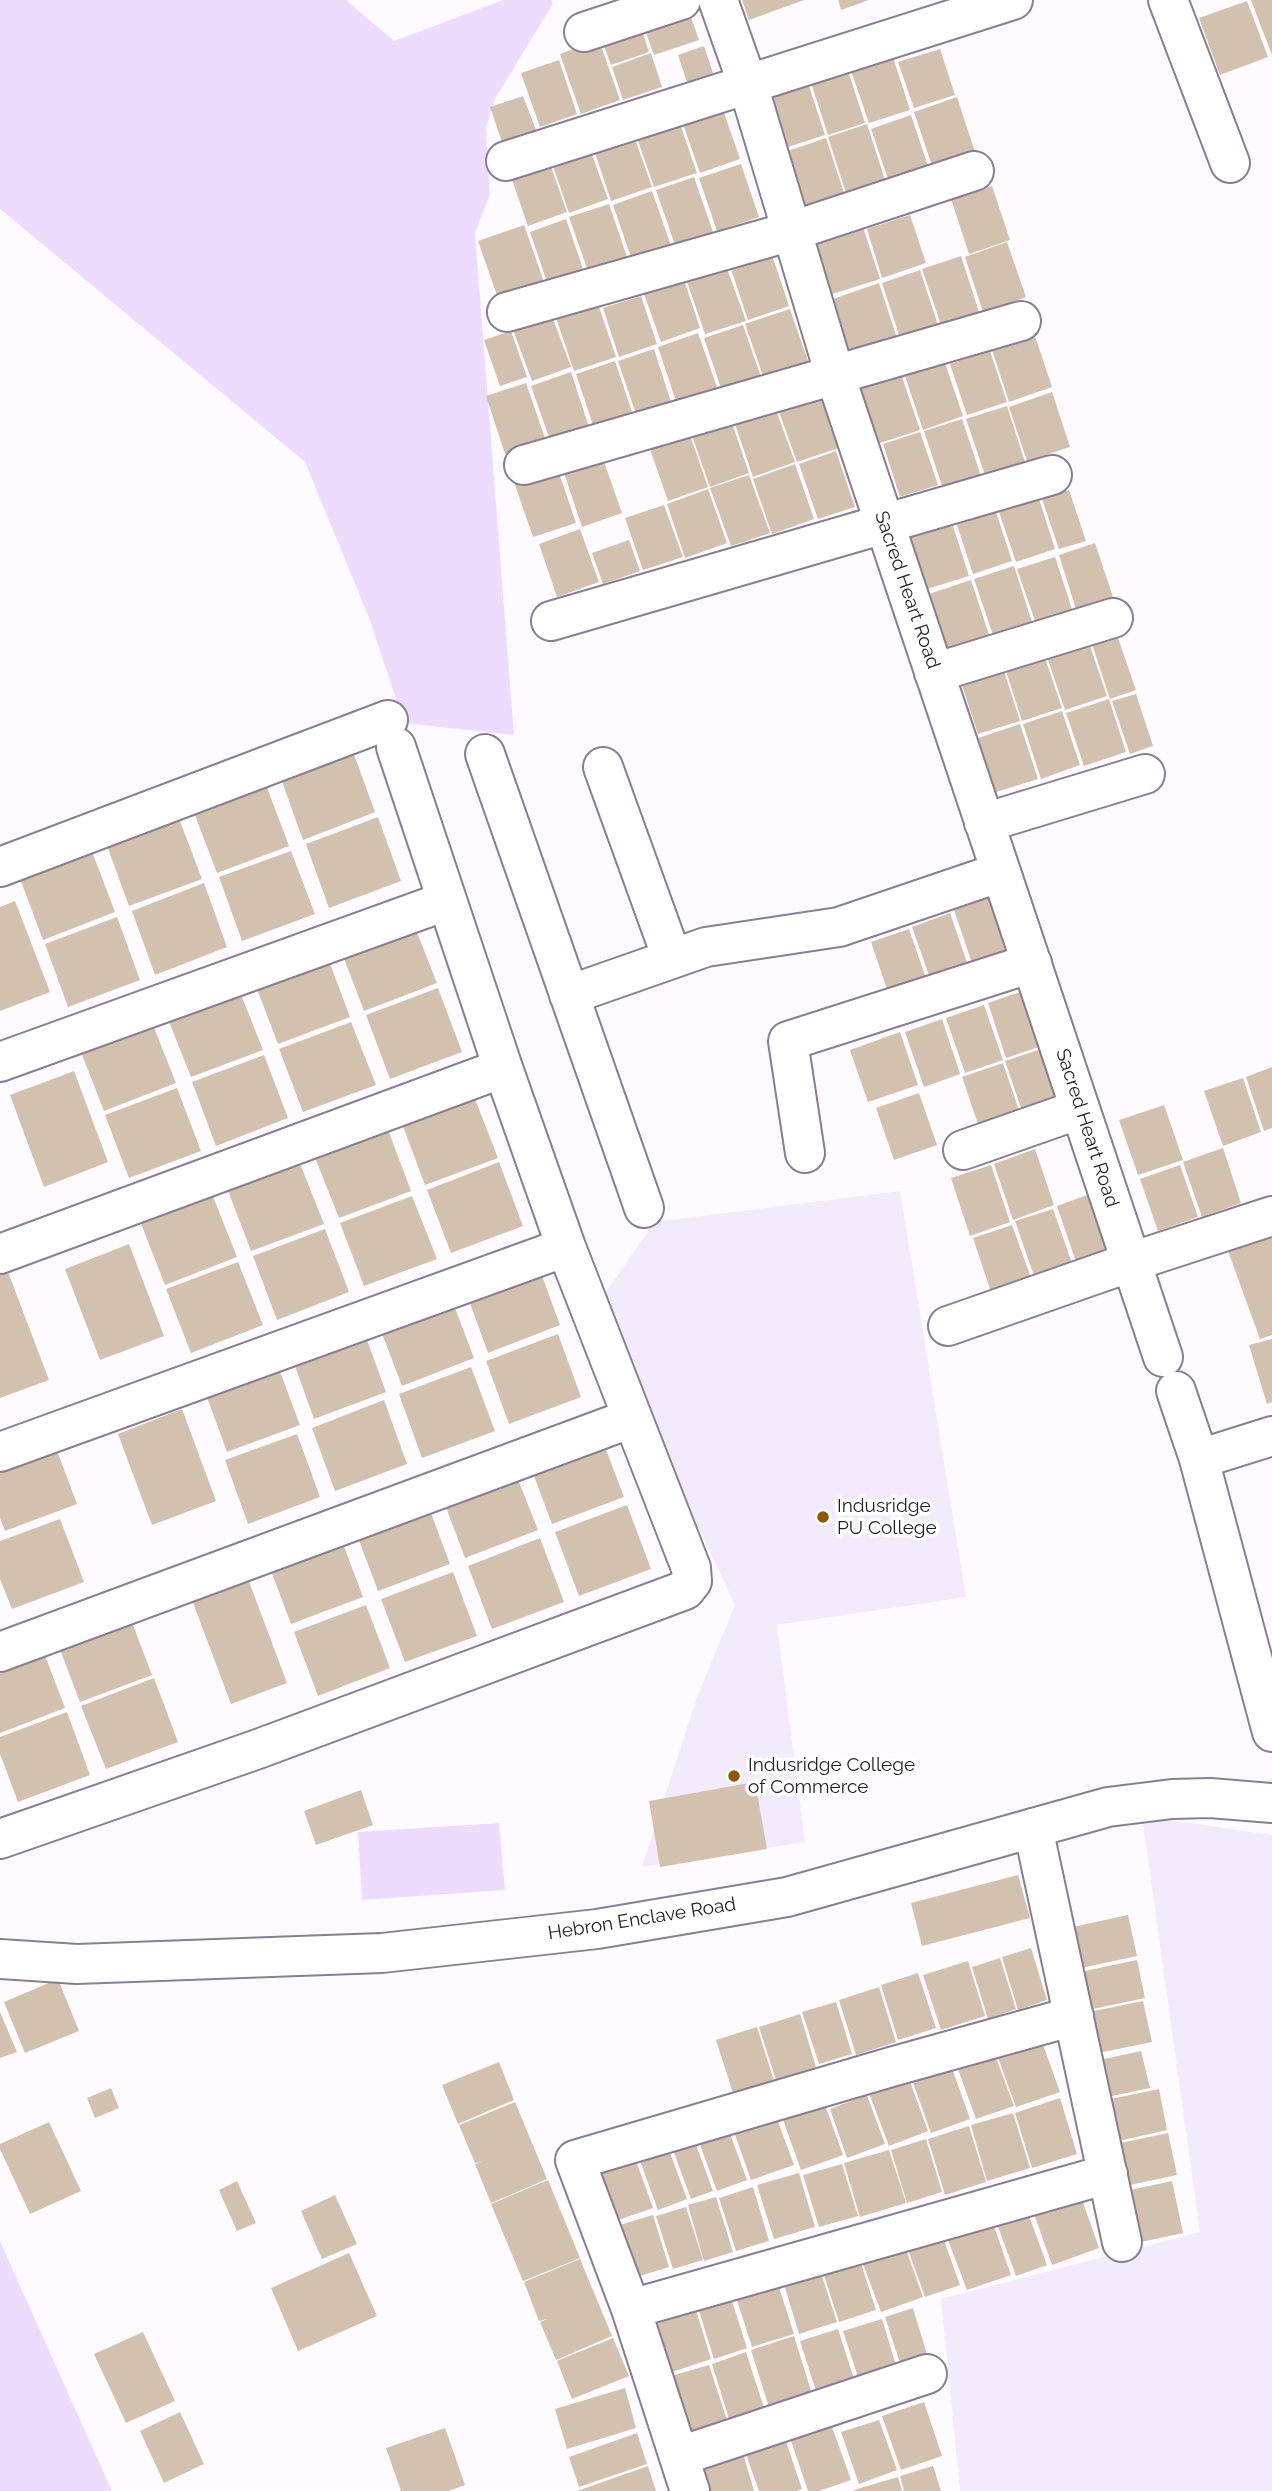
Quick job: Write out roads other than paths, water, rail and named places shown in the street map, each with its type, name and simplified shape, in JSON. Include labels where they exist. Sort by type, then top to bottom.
[{"type":"street","points":[[584,32],[681,0]]},
{"type":"street","name":"Sacred Heart Road","points":[[718,0],[748,85],[835,375],[884,524],[1169,1374],[1257,1612],[1272,1732]]},
{"type":"street","points":[[506,161],[748,85],[945,10],[1013,0]]},
{"type":"street","points":[[1168,0],[1230,163]]},
{"type":"street","points":[[507,312],[792,231],[974,171]]},
{"type":"street","points":[[524,465],[1021,321]]},
{"type":"street","points":[[551,621],[1052,475]]},
{"type":"street","points":[[934,673],[1113,618]]},
{"type":"street","points":[[0,867],[392,734],[446,901],[566,1247],[691,1568],[692,1581],[685,1590],[258,1749],[0,1839]]},
{"type":"street","points":[[485,754],[644,1208]]},
{"type":"street","points":[[603,767],[672,958]]},
{"type":"street","points":[[985,822],[1145,774]]},
{"type":"street","points":[[569,995],[706,947],[839,927],[1001,872]]},
{"type":"street","points":[[0,1062],[446,901]]},
{"type":"street","points":[[805,1153],[788,1041],[1032,963]]},
{"type":"street","points":[[0,1254],[503,1068]]},
{"type":"street","points":[[963,1150],[1080,1109]]},
{"type":"street","points":[[948,1326],[1272,1216]]},
{"type":"street","points":[[0,1452],[566,1247]]},
{"type":"street","points":[[0,1652],[632,1418]]},
{"type":"street","points":[[1199,1459],[1272,1436]]},
{"type":"street","name":"Hebron Enclave Road","points":[[0,1959],[76,1964],[382,1953],[597,1929],[787,1897],[1108,1807],[1162,1800],[1210,1798],[1272,1803]]},
{"type":"street","points":[[1033,1828],[1122,2242]]},
{"type":"street","points":[[928,2374],[685,2473],[631,2309],[575,2160],[1074,2016]]},
{"type":"street","points":[[631,2309],[1108,2174]]},
{"type":"place","name":"Indusridge PU College","points":[[823,1517]]},
{"type":"place","name":"Indusridge College of Commerce","points":[[734,1776]]}]
